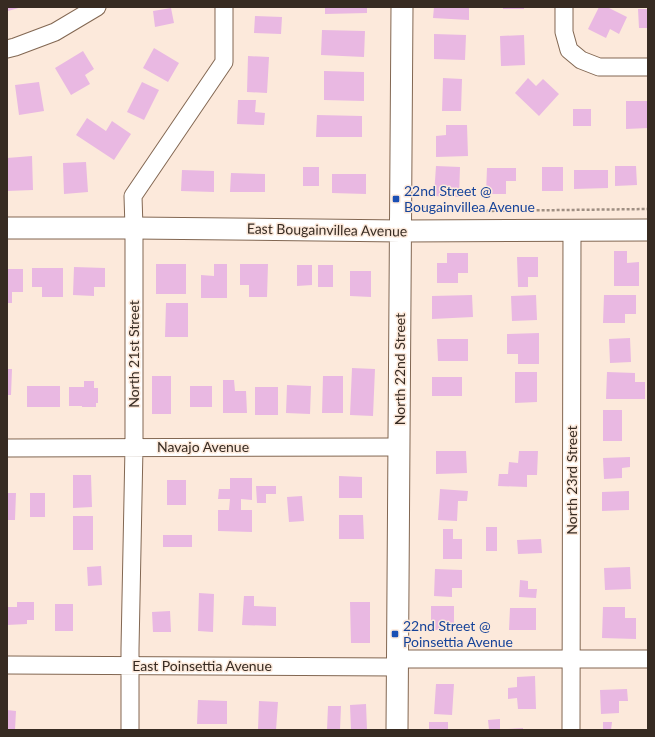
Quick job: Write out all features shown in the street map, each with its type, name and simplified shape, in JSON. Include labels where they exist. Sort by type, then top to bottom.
[{"type":"street","points":[[7,49],[15,48],[55,32],[97,7]]},
{"type":"street","name":"North 21st Street","points":[[130,730],[134,447],[133,196],[224,62],[224,7]]},
{"type":"street","name":"North 22nd Street","points":[[397,730],[402,7]]},
{"type":"street","points":[[564,7],[564,32],[569,50],[582,60],[599,67],[648,67]]},
{"type":"street","name":"East Bougainvillea Avenue","points":[[7,228],[401,231],[648,230]]},
{"type":"street","name":"North 23rd Street","points":[[571,730],[572,231]]},
{"type":"street","name":"Navajo Avenue","points":[[7,448],[400,447]]},
{"type":"street","name":"East Poinsettia Avenue","points":[[7,665],[130,666],[648,659]]},
{"type":"path","points":[[414,207],[460,207],[482,211],[648,209]]},
{"type":"building","points":[[7,7],[22,7],[8,11]]},
{"type":"building","points":[[325,7],[367,7],[367,13],[325,14]]},
{"type":"building","points":[[434,7],[469,7],[469,20],[433,18]]},
{"type":"building","points":[[503,7],[524,7],[524,9],[503,9]]},
{"type":"building","points":[[599,7],[607,7],[627,17],[619,34],[610,29],[606,38],[588,29]]},
{"type":"building","points":[[171,8],[174,23],[155,27],[153,11]]},
{"type":"building","points":[[638,9],[648,9],[648,28],[639,28]]},
{"type":"building","points":[[255,16],[282,17],[281,34],[254,33]]},
{"type":"building","points":[[322,30],[365,31],[364,57],[321,55]]},
{"type":"building","points":[[434,34],[466,35],[465,60],[434,59]]},
{"type":"building","points":[[524,35],[525,65],[501,66],[500,36]]},
{"type":"building","points":[[154,48],[179,63],[168,82],[143,68]]},
{"type":"building","points":[[83,51],[94,69],[85,75],[90,84],[71,95],[55,68]]},
{"type":"building","points":[[248,56],[269,57],[267,93],[247,92]]},
{"type":"building","points":[[324,71],[364,72],[364,101],[324,100]]},
{"type":"building","points":[[443,78],[462,79],[461,111],[442,111]]},
{"type":"building","points":[[528,78],[536,86],[543,79],[559,94],[539,116],[515,93]]},
{"type":"building","points":[[39,82],[44,111],[19,115],[15,85]]},
{"type":"building","points":[[142,82],[159,90],[144,120],[127,112]]},
{"type":"building","points":[[238,100],[256,100],[255,112],[265,113],[264,125],[237,124]]},
{"type":"building","points":[[626,101],[648,101],[648,128],[626,129]]},
{"type":"building","points":[[573,109],[591,109],[591,126],[573,126]]},
{"type":"building","points":[[317,115],[362,116],[362,137],[316,137]]},
{"type":"building","points":[[87,118],[106,131],[112,121],[131,134],[114,160],[76,135]]},
{"type":"building","points":[[446,125],[467,125],[468,156],[436,157],[436,136],[446,135]]},
{"type":"building","points":[[32,156],[33,190],[7,191],[7,158]]},
{"type":"building","points":[[86,162],[88,192],[64,194],[63,163]]},
{"type":"building","points":[[436,166],[460,167],[459,197],[434,196]]},
{"type":"building","points":[[615,166],[636,166],[637,185],[615,186]]},
{"type":"building","points":[[303,167],[319,167],[319,186],[303,186]]},
{"type":"building","points":[[542,167],[563,167],[563,191],[542,191]]},
{"type":"building","points":[[487,168],[516,168],[516,181],[506,181],[506,194],[486,194]]},
{"type":"building","points":[[182,170],[214,171],[214,192],[181,191]]},
{"type":"building","points":[[574,170],[608,170],[608,188],[574,189]]},
{"type":"building","points":[[231,173],[265,174],[265,192],[230,192]]},
{"type":"building","points":[[332,174],[366,174],[366,194],[332,193]]},
{"type":"building","points":[[614,251],[627,251],[627,263],[639,262],[639,286],[614,286]]},
{"type":"building","points":[[447,253],[468,253],[468,273],[458,273],[458,283],[437,283],[437,263],[447,263]]},
{"type":"building","points":[[517,257],[538,257],[538,277],[528,277],[528,287],[518,287]]},
{"type":"building","points":[[156,264],[186,264],[186,294],[156,294]]},
{"type":"building","points":[[214,264],[227,264],[227,298],[201,298],[201,275],[214,276]]},
{"type":"building","points":[[240,264],[268,264],[267,297],[249,297],[249,285],[240,285]]},
{"type":"building","points":[[297,265],[312,265],[312,285],[297,286]]},
{"type":"building","points":[[318,265],[333,265],[333,287],[318,287]]},
{"type":"building","points":[[74,267],[105,268],[105,287],[94,287],[94,296],[73,295]]},
{"type":"building","points":[[32,268],[63,268],[63,297],[42,297],[42,287],[32,287]]},
{"type":"building","points":[[7,269],[23,269],[23,292],[12,292],[12,303],[7,303]]},
{"type":"building","points":[[350,271],[371,271],[371,297],[350,296]]},
{"type":"building","points":[[472,295],[473,317],[432,319],[432,296]]},
{"type":"building","points":[[536,295],[537,320],[512,321],[511,296]]},
{"type":"building","points":[[604,295],[636,295],[636,314],[625,314],[625,323],[603,323]]},
{"type":"building","points":[[166,303],[188,303],[188,337],[165,337]]},
{"type":"building","points":[[539,333],[539,364],[518,364],[518,354],[507,354],[507,334]]},
{"type":"building","points":[[630,338],[631,362],[610,363],[609,339]]},
{"type":"building","points":[[437,339],[468,339],[468,361],[438,361]]},
{"type":"building","points":[[352,368],[375,369],[373,416],[350,415]]},
{"type":"building","points":[[7,369],[12,369],[11,395],[7,395]]},
{"type":"building","points":[[515,372],[537,372],[537,402],[515,403]]},
{"type":"building","points":[[607,372],[635,373],[635,382],[645,382],[645,399],[606,399]]},
{"type":"building","points":[[152,376],[171,376],[171,414],[152,414]]},
{"type":"building","points":[[323,376],[343,376],[343,413],[322,413]]},
{"type":"building","points":[[432,377],[462,377],[462,396],[432,396]]},
{"type":"building","points":[[223,380],[234,380],[235,391],[246,391],[247,413],[223,413]]},
{"type":"building","points":[[84,381],[94,381],[94,388],[98,388],[98,403],[96,403],[96,407],[69,406],[69,387],[84,387]]},
{"type":"building","points":[[287,385],[311,386],[310,414],[286,413]]},
{"type":"building","points":[[27,386],[60,386],[60,407],[27,407]]},
{"type":"building","points":[[190,386],[212,386],[212,407],[190,407]]},
{"type":"building","points":[[255,387],[278,387],[278,415],[255,415]]},
{"type":"building","points":[[603,410],[622,410],[622,441],[603,441]]},
{"type":"building","points":[[436,451],[466,451],[467,473],[436,474]]},
{"type":"building","points":[[519,451],[538,451],[537,475],[527,475],[527,487],[498,486],[499,474],[508,474],[509,462],[518,463]]},
{"type":"building","points":[[630,457],[630,467],[622,468],[622,478],[604,479],[603,458]]},
{"type":"building","points":[[73,475],[91,475],[92,507],[73,508]]},
{"type":"building","points":[[339,476],[362,477],[362,498],[339,498]]},
{"type":"building","points":[[230,478],[252,478],[252,500],[241,499],[241,510],[252,510],[252,532],[218,531],[218,510],[229,510],[230,499],[218,499],[219,489],[230,489]]},
{"type":"building","points":[[167,480],[186,480],[186,505],[167,505]]},
{"type":"building","points":[[256,486],[276,486],[276,494],[266,494],[266,503],[257,503]]},
{"type":"building","points":[[440,489],[468,491],[467,501],[458,501],[457,521],[438,520]]},
{"type":"building","points":[[629,491],[629,510],[602,511],[602,492]]},
{"type":"building","points":[[7,493],[16,493],[15,520],[7,520]]},
{"type":"building","points":[[30,493],[45,493],[45,517],[30,517]]},
{"type":"building","points":[[302,496],[304,521],[289,522],[287,497]]},
{"type":"building","points":[[339,515],[363,515],[364,539],[339,539]]},
{"type":"building","points":[[73,516],[93,516],[93,550],[73,550]]},
{"type":"building","points":[[486,527],[497,527],[497,551],[486,551]]},
{"type":"building","points":[[443,529],[453,529],[453,539],[462,539],[462,559],[443,559]]},
{"type":"building","points":[[163,535],[192,535],[192,547],[163,547]]},
{"type":"building","points":[[541,539],[542,553],[518,554],[517,540]]},
{"type":"building","points":[[101,566],[102,585],[88,586],[87,567]]},
{"type":"building","points":[[630,567],[631,589],[605,590],[604,568]]},
{"type":"building","points":[[435,569],[462,570],[462,588],[452,588],[452,597],[434,596]]},
{"type":"building","points":[[520,580],[528,581],[528,589],[537,589],[536,598],[519,597]]},
{"type":"building","points":[[199,593],[214,594],[213,632],[198,631]]},
{"type":"building","points":[[244,596],[254,596],[254,606],[276,607],[276,626],[242,625]]},
{"type":"building","points":[[17,602],[34,602],[34,620],[27,620],[27,624],[7,625],[7,607],[17,607]]},
{"type":"building","points":[[350,602],[370,602],[370,643],[351,643]]},
{"type":"building","points":[[55,604],[73,604],[73,631],[55,631]]},
{"type":"building","points":[[431,606],[454,606],[454,630],[431,630]]},
{"type":"building","points":[[603,607],[625,607],[625,618],[636,618],[636,639],[602,638]]},
{"type":"building","points":[[510,608],[536,608],[536,630],[509,630]]},
{"type":"building","points":[[170,611],[171,632],[153,632],[152,612]]},
{"type":"building","points":[[535,676],[536,709],[518,709],[517,698],[508,699],[508,688],[517,687],[517,677]]},
{"type":"building","points":[[436,684],[454,684],[452,715],[434,714]]},
{"type":"building","points":[[627,689],[628,701],[619,701],[619,713],[601,714],[600,690]]},
{"type":"building","points":[[198,700],[227,701],[227,724],[197,724]]},
{"type":"building","points":[[259,701],[278,702],[276,730],[258,730]]},
{"type":"building","points":[[366,704],[367,730],[351,730],[350,705]]},
{"type":"building","points":[[328,706],[341,706],[340,730],[327,730]]},
{"type":"building","points":[[7,710],[16,711],[15,730],[7,730]]},
{"type":"building","points":[[500,719],[500,730],[489,730],[488,720]]},
{"type":"building","points":[[429,722],[448,722],[448,730],[429,730]]},
{"type":"building","points":[[603,722],[612,722],[611,730],[603,730]]},
{"type":"building","points":[[523,728],[523,730],[508,730],[508,729]]},
{"type":"place","name":"22nd Street @ Bougainvillea Avenue","points":[[396,199]]},
{"type":"place","name":"22nd Street @ Poinsettia Avenue","points":[[395,634]]}]
